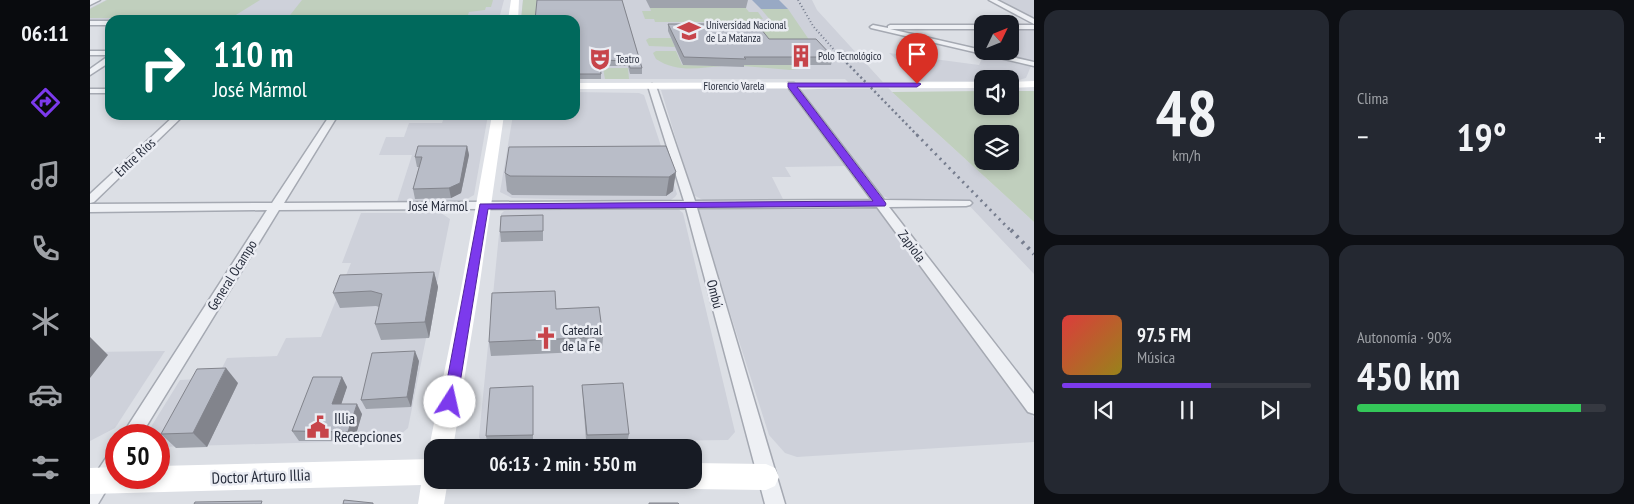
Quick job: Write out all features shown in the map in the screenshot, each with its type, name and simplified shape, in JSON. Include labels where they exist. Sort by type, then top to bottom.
[{"type":"main road","points":[[514,15],[515,0]]},
{"type":"main road","name":"Florencio Varela","points":[[580,86],[974,85]]},
{"type":"main road","points":[[1019,85],[1034,85]]},
{"type":"main road","points":[[443,439],[497,120]]},
{"type":"main road","name":"Doctor Arturo Illia","points":[[94,486],[424,472]]},
{"type":"main road","points":[[702,476],[766,477]]},
{"type":"main road","points":[[431,504],[434,489]]},
{"type":"street","points":[[90,3],[96,0]]},
{"type":"street","points":[[992,0],[1034,22]]},
{"type":"street","points":[[90,23],[105,23]]},
{"type":"street","points":[[974,27],[873,27],[974,50]]},
{"type":"street","points":[[1019,27],[1034,27]]},
{"type":"street","points":[[90,53],[105,53]]},
{"type":"street","points":[[1017,60],[1034,64]]},
{"type":"street","points":[[90,73],[105,62]]},
{"type":"street","name":"Zapiola","points":[[791,85],[1034,407]]},
{"type":"street","name":"Ombú","points":[[652,86],[691,206],[775,504]]},
{"type":"street","points":[[90,91],[105,91]]},
{"type":"street","name":"Entre Ríos","points":[[90,200],[175,120]]},
{"type":"street","name":"General Ocampo","points":[[138,424],[331,120]]},
{"type":"street","name":"José Mármol","points":[[90,208],[966,203]]},
{"type":"street","points":[[94,486],[105,472]]},
{"type":"shaded area","points":[[106,0],[504,0],[500,15],[105,15],[105,20],[90,20],[90,8]]},
{"type":"shaded area","points":[[523,0],[812,0],[817,10],[892,92],[974,167],[974,170],[977,170],[1034,222],[1034,274],[964,200],[893,200],[880,195],[800,90],[853,87],[845,79],[580,79],[580,15],[522,15]]},
{"type":"shaded area","points":[[994,0],[1034,0],[1034,20]]},
{"type":"shaded area","points":[[1019,28],[1034,28],[1034,60],[1019,59]]},
{"type":"shaded area","points":[[889,53],[979,65],[981,60],[1008,60],[1031,66],[1026,78],[1019,80],[1019,70],[974,70],[974,81],[921,81]]},
{"type":"shaded area","points":[[784,88],[791,91],[846,166],[785,167],[791,177],[772,177],[784,201],[705,201],[693,195],[661,90]]},
{"type":"shaded area","points":[[580,92],[639,93],[644,95],[677,194],[668,202],[512,198],[500,192],[512,120],[580,120]]},
{"type":"shaded area","points":[[443,120],[487,120],[474,195],[460,203],[397,202],[412,155],[379,155],[386,137],[404,137],[409,123],[442,123]]},
{"type":"shaded area","points":[[671,207],[683,213],[735,432],[728,440],[480,439],[501,214],[504,211]]},
{"type":"shaded area","points":[[703,207],[877,208],[1034,418],[1034,442],[797,457],[785,453],[769,435],[697,210]]},
{"type":"shaded area","points":[[361,213],[441,213],[450,219],[408,428],[394,440],[170,447],[170,424],[153,424],[180,380],[217,378],[227,358],[277,356],[286,338],[321,337],[351,263],[342,263]]},
{"type":"shaded area","points":[[165,351],[118,424],[105,424],[105,433],[90,441],[90,352]]},
{"type":"green space","points":[[107,0],[260,0],[236,15],[105,15],[105,18],[90,18],[90,9]]},
{"type":"green space","points":[[302,0],[493,0],[491,7],[486,7],[485,10],[469,12],[468,15],[290,15]]},
{"type":"green space","points":[[523,0],[537,0],[536,15],[522,15]]},
{"type":"green space","points":[[739,0],[749,12],[758,12],[763,19],[755,19],[757,22],[655,22],[654,19],[645,19],[642,11],[651,11],[650,8]]},
{"type":"green space","points":[[761,9],[788,9],[814,47],[787,65],[803,65],[805,68],[790,70],[742,65],[780,65],[754,29],[778,29]]},
{"type":"green space","points":[[649,38],[671,38],[675,47],[649,46],[646,40]]},
{"type":"green space","points":[[656,51],[676,51],[682,65],[722,66],[680,68],[656,59],[653,53]]},
{"type":"green space","points":[[603,68],[628,68],[629,79],[605,79]]},
{"type":"green space","points":[[974,91],[974,115],[1019,115],[1019,91],[1034,91],[1034,222],[977,170],[1019,170],[1019,125],[974,125],[974,167],[892,92]]},
{"type":"water","points":[[752,0],[779,0],[788,9],[761,9]]},
{"type":"building","points":[[537,0],[622,0],[642,68],[630,68],[628,61],[603,60],[603,62],[600,62],[601,74],[580,74],[580,15],[536,15]]},
{"type":"building","points":[[668,24],[757,24],[769,39],[816,39],[833,57],[744,57],[746,59],[684,57]]},
{"type":"building","points":[[418,146],[467,146],[460,183],[449,188],[413,189],[422,157],[415,157]]},
{"type":"building","points":[[666,146],[676,172],[669,177],[510,176],[505,173],[509,147]]},
{"type":"building","points":[[543,215],[543,231],[500,232],[501,216]]},
{"type":"building","points":[[434,272],[425,322],[375,324],[382,294],[371,291],[333,293],[340,275]]},
{"type":"building","points":[[555,291],[556,309],[599,307],[603,337],[489,342],[492,293]]},
{"type":"building","points":[[415,351],[407,397],[361,400],[372,353]]},
{"type":"building","points":[[226,368],[193,433],[170,434],[170,424],[167,424],[197,369]]},
{"type":"building","points":[[313,377],[342,377],[332,404],[357,404],[348,432],[292,431]]},
{"type":"building","points":[[623,383],[629,434],[587,435],[582,385]]},
{"type":"building","points":[[533,386],[533,435],[486,436],[490,388]]},
{"type":"building","points":[[344,500],[373,503],[373,504],[343,504]]},
{"type":"building","points":[[262,501],[261,504],[194,504],[195,502]]},
{"type":"building","points":[[678,503],[679,504],[649,504]]},
{"type":"railway","points":[[798,0],[813,26],[844,61]]},
{"type":"railway","points":[[843,59],[918,136]]},
{"type":"railway","points":[[917,135],[1012,232]]},
{"type":"railway","points":[[1011,230],[1034,254]]},
{"type":"place","name":"Universidad Nacional de La Matanza","points":[[689,31]]},
{"type":"place","name":"Polo Tecnológico","points":[[801,56]]},
{"type":"place","name":"Teatro","points":[[600,59]]},
{"type":"place","name":"Catedral de la Fe","points":[[546,338]]},
{"type":"place","name":"Illia Recepciones","points":[[318,427]]},
{"type":"route","points":[[450,402],[483,206],[881,204],[791,85],[917,84]]}]
